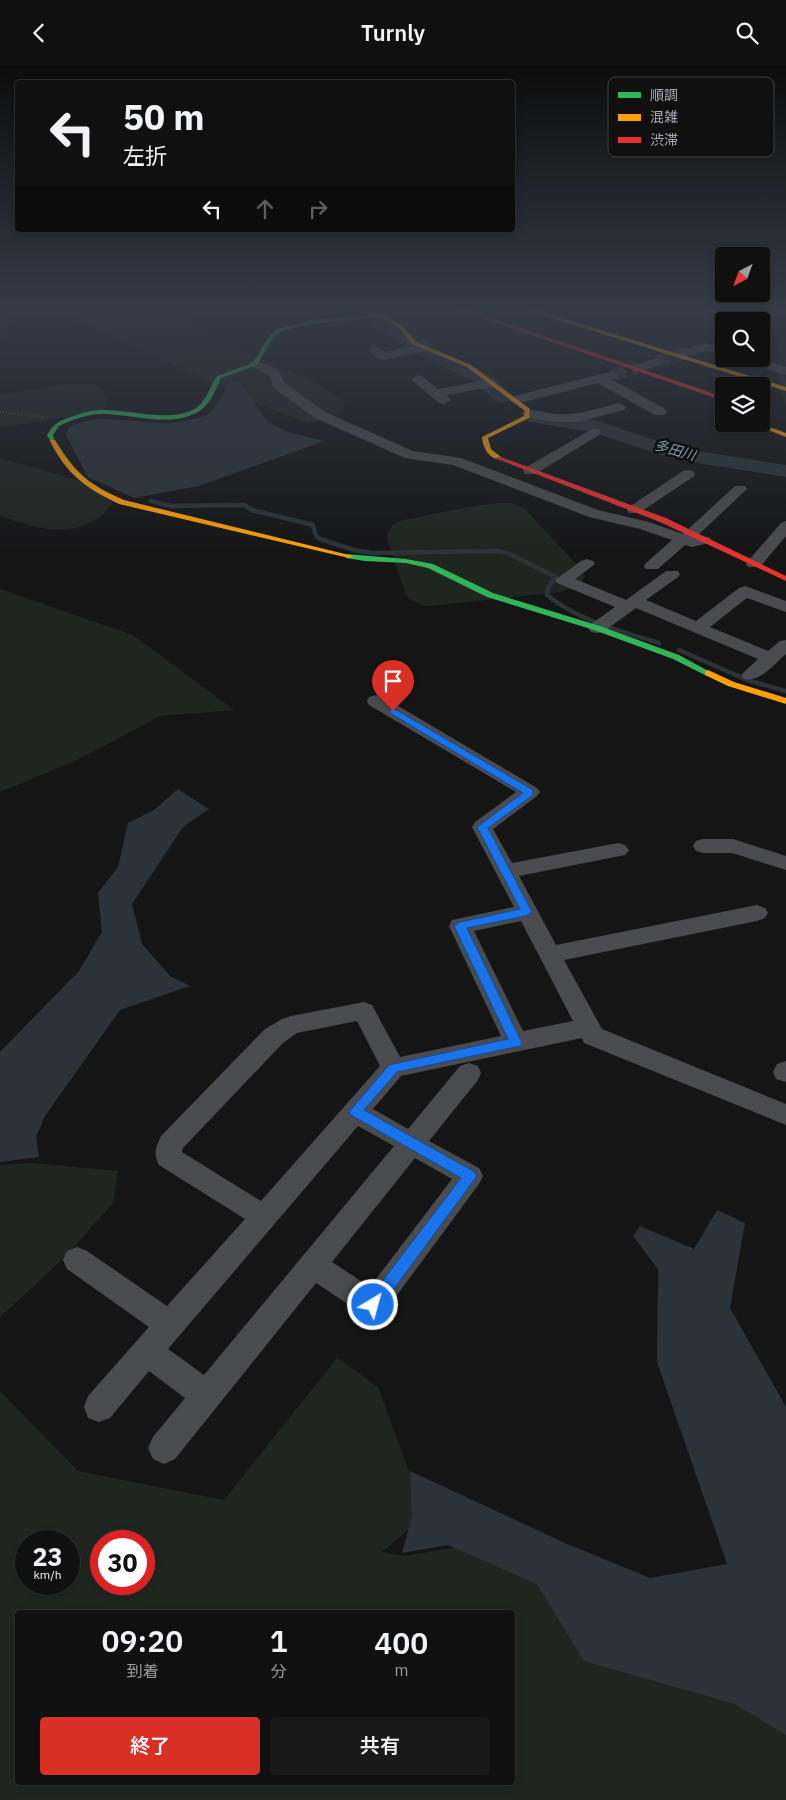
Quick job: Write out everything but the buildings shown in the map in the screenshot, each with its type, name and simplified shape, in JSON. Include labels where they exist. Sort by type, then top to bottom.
[{"type":"main road","points":[[210,392],[203,405],[196,411],[186,415],[171,417],[102,413],[66,420],[56,425],[50,435],[64,463],[74,475],[99,491],[122,502],[344,555],[365,559],[406,561],[430,566],[490,595],[597,628],[676,657],[731,683],[786,701]]},
{"type":"main road","points":[[505,392],[528,410],[528,414],[527,417],[485,437],[485,445],[492,454],[530,471],[663,520],[693,538],[786,579]]},
{"type":"main road","points":[[673,392],[715,409]]},
{"type":"main road","points":[[703,392],[715,396]]},
{"type":"main road","points":[[770,429],[786,435]]},
{"type":"street","points":[[289,392],[320,415],[410,455],[456,461],[594,514],[693,538]]},
{"type":"street","points":[[434,392],[440,397],[459,392]]},
{"type":"street","points":[[516,400],[546,392]]},
{"type":"street","points":[[624,392],[660,412]]},
{"type":"street","points":[[528,414],[578,419],[619,407]]},
{"type":"street","points":[[530,471],[594,432]]},
{"type":"street","points":[[634,510],[688,474]]},
{"type":"street","points":[[652,566],[693,538],[740,489]]},
{"type":"street","points":[[754,564],[786,526]]},
{"type":"street","points":[[587,564],[563,580],[697,628],[770,659]]},
{"type":"street","points":[[597,628],[672,574]]},
{"type":"street","points":[[697,628],[745,591],[786,607]]},
{"type":"street","points":[[750,675],[786,645]]},
{"type":"street","points":[[376,701],[530,792],[482,827],[593,1036],[786,1115]]},
{"type":"street","points":[[703,846],[733,846],[786,863]]},
{"type":"street","points":[[505,871],[618,850]]},
{"type":"street","points":[[516,1043],[460,926],[526,912]]},
{"type":"street","points":[[550,955],[757,913]]},
{"type":"street","points":[[264,1217],[168,1157],[170,1144],[274,1037],[291,1025],[364,1011],[393,1068]]},
{"type":"street","points":[[99,1407],[393,1068],[588,1027]]},
{"type":"street","points":[[164,1448],[469,1073]]},
{"type":"street","points":[[313,1265],[373,1305],[470,1176],[355,1112]]},
{"type":"street","points":[[76,1260],[170,1325]]},
{"type":"street","points":[[146,1352],[207,1395]]},
{"type":"path","points":[[0,412],[66,420]]},
{"type":"shaded area","points":[[17,392],[105,392],[108,407],[101,411],[0,428],[0,395]]},
{"type":"shaded area","points":[[224,392],[247,392],[268,422],[288,432],[324,441],[199,486],[134,498],[88,477],[66,435],[68,428],[98,419],[178,423],[203,417],[215,407]]},
{"type":"shaded area","points":[[232,392],[330,392],[345,401],[343,411],[329,418],[308,423]]},
{"type":"shaded area","points":[[781,392],[786,392],[786,406]]},
{"type":"shaded area","points":[[0,458],[98,486],[113,504],[98,519],[71,529],[59,530],[36,527],[0,516]]},
{"type":"shaded area","points":[[498,503],[512,503],[525,509],[581,569],[585,577],[581,584],[561,592],[429,606],[411,600],[406,595],[387,538],[392,526],[399,521]]},
{"type":"shaded area","points":[[0,589],[133,635],[234,710],[160,716],[75,761],[0,792]]},
{"type":"shaded area","points":[[178,789],[209,809],[183,827],[132,904],[142,944],[170,976],[190,986],[120,1010],[45,1116],[36,1137],[39,1157],[0,1162],[0,1052],[79,971],[102,932],[98,893],[118,867],[128,823],[154,810]]},
{"type":"shaded area","points":[[32,1163],[118,1171],[113,1203],[64,1258],[0,1317],[0,1165]]},
{"type":"shaded area","points":[[717,1210],[745,1223],[730,1308],[786,1407],[786,1735],[735,1704],[584,1661],[537,1584],[448,1545],[402,1553],[412,1516],[410,1471],[565,1543],[650,1578],[727,1564],[657,1362],[658,1269],[633,1236],[640,1226],[694,1249]]},
{"type":"shaded area","points":[[337,1358],[378,1387],[412,1480],[418,1522],[382,1552],[404,1556],[459,1547],[518,1567],[732,1692],[786,1730],[786,1800],[0,1800],[0,1391],[78,1471],[224,1500]]},
{"type":"waterway","name":"多田川","points":[[497,392],[502,397]]},
{"type":"waterway","name":"多田川","points":[[536,418],[595,426],[668,451],[691,456],[786,471]]},
{"type":"waterway","points":[[151,501],[171,506],[244,505],[252,510],[313,525],[316,536],[320,539],[354,550],[372,553],[497,551],[508,553],[556,577],[549,586],[547,595],[559,604],[600,624],[659,643]]},
{"type":"waterway","points":[[679,650],[747,680],[786,691]]},
{"type":"traffic: fast","points":[[53,441],[50,435],[56,425],[85,414],[104,412],[153,417],[179,416],[198,409],[211,392]]},
{"type":"traffic: fast","points":[[349,556],[365,559],[406,561],[430,566],[490,595],[597,628],[676,657],[708,673]]},
{"type":"traffic: slow","points":[[499,458],[489,450],[485,437],[527,417],[528,410],[504,392]]},
{"type":"traffic: slow","points":[[770,429],[786,435]]},
{"type":"traffic: slow","points":[[53,441],[73,472],[89,485],[122,502],[349,556]]},
{"type":"traffic: slow","points":[[708,673],[731,684],[786,701]]},
{"type":"traffic: jam","points":[[703,392],[715,396]]},
{"type":"traffic: jam","points":[[499,458],[663,520],[786,579]]},
{"type":"route","points":[[373,1305],[470,1176],[355,1112],[393,1068],[516,1043],[460,926],[526,912],[482,827],[530,792],[393,711]]}]
